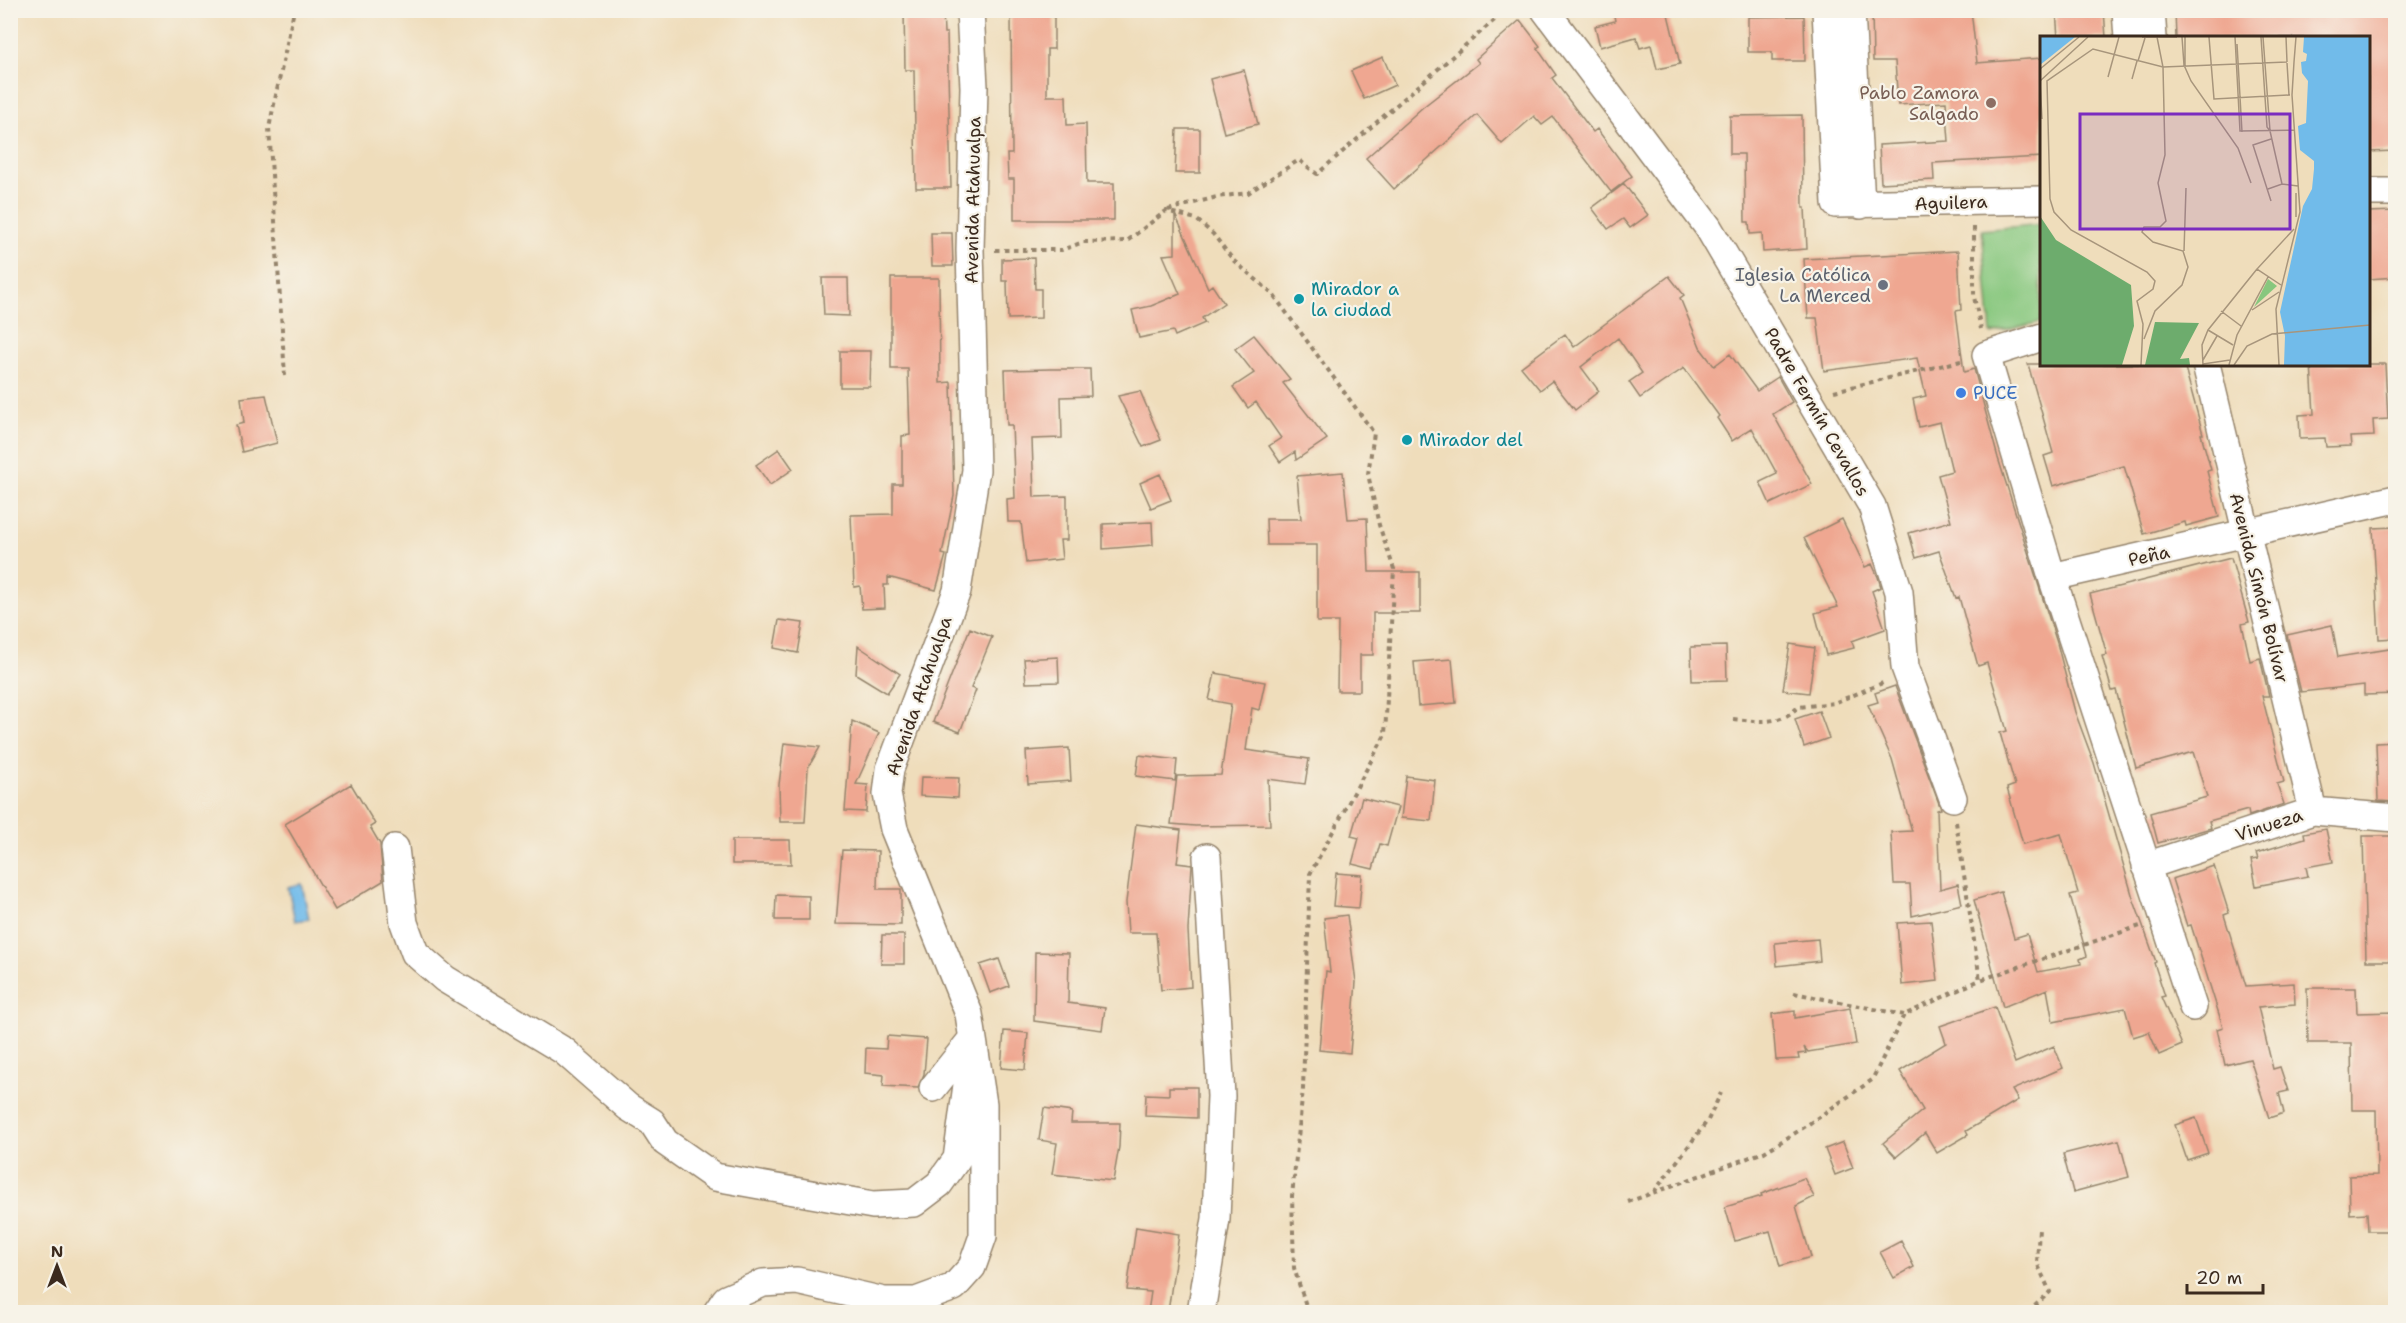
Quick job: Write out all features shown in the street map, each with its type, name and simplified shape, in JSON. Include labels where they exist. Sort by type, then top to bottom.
[{"type":"street","name":"Avenida Atahualpa","points":[[717,1312],[726,1299],[763,1283],[797,1281],[884,1301],[916,1300],[954,1287],[972,1268],[983,1236],[983,1104],[969,1014],[894,829],[886,794],[890,769],[957,591],[976,470],[970,250],[974,87],[970,10]]},
{"type":"street","name":"Padre Fermín Cevallos","points":[[1545,10],[1708,227],[1872,506],[1899,592],[1905,667],[1953,798]]},
{"type":"street","points":[[1826,10],[1848,204]]},
{"type":"street","points":[[1848,204],[1851,10]]},
{"type":"street","points":[[2126,10],[2128,36]]},
{"type":"street","points":[[2151,10],[2153,36]]},
{"type":"street","points":[[2370,192],[2396,192]]},
{"type":"street","name":"Aguilera","points":[[1848,204],[2040,200]]},
{"type":"street","points":[[2040,338],[1986,355],[2052,577],[2193,1007]]},
{"type":"street","name":"Avenida Simón Bolívar","points":[[2205,366],[2313,811]]},
{"type":"street","name":"Peña","points":[[2052,577],[2246,535],[2396,499]]},
{"type":"street","name":"Vinueza","points":[[2146,866],[2313,811],[2396,818]]},
{"type":"street","points":[[395,848],[404,923],[415,953],[445,979],[564,1051],[627,1107],[652,1122],[665,1142],[715,1177],[873,1205],[914,1203],[939,1185],[957,1158],[973,1038]]},
{"type":"street","points":[[1201,1312],[1216,1219],[1221,1096],[1207,857]]},
{"type":"street","points":[[933,1088],[973,1038]]},
{"type":"path","points":[[285,376],[268,128],[294,10]]},
{"type":"path","points":[[970,250],[1062,250],[1083,242],[1127,241],[1166,211],[1217,197],[1248,193],[1299,159],[1317,174],[1506,10]]},
{"type":"path","points":[[1809,397],[1986,355],[1974,297],[1974,202]]},
{"type":"path","points":[[1166,211],[1196,219],[1213,234],[1234,261],[1272,293],[1374,433],[1368,474],[1379,525],[1394,568],[1385,735],[1310,874],[1303,1089],[1292,1196],[1294,1268],[1308,1312]]},
{"type":"path","points":[[1733,719],[1769,722],[1788,717],[1798,707],[1834,704],[1888,681],[1905,667]]},
{"type":"path","points":[[1953,798],[1980,980]]},
{"type":"path","points":[[1794,993],[1904,1015],[1980,980],[2163,918]]},
{"type":"path","points":[[1628,1202],[1764,1152],[1872,1080],[1904,1015]]},
{"type":"path","points":[[1654,1192],[1708,1120],[1721,1093]]},
{"type":"path","points":[[2028,1312],[2050,1292],[2037,1263],[2039,1228]]},
{"type":"green space","points":[[2040,224],[2040,322],[1991,334],[1982,230]]},
{"type":"water","points":[[302,884],[309,919],[295,921],[288,887]]},
{"type":"building","points":[[904,10],[943,10],[944,33],[947,33],[951,188],[916,188],[914,70],[905,70]]},
{"type":"building","points":[[1011,10],[1054,10],[1054,49],[1047,49],[1047,96],[1066,96],[1067,125],[1086,124],[1087,183],[1114,183],[1114,220],[1014,220],[1014,179],[1008,179],[1007,154],[1012,154]]},
{"type":"building","points":[[1613,10],[1667,10],[1680,64],[1657,69],[1651,45],[1640,48],[1636,37],[1600,47],[1595,26],[1615,21]]},
{"type":"building","name":"Pablo Zamora Salgado","points":[[1872,10],[1971,10],[1977,63],[2040,58],[2040,157],[1933,163],[1934,180],[1881,183],[1879,145],[1949,141],[1946,102],[1898,105],[1895,61],[1873,61]]},
{"type":"building","points":[[2056,10],[2104,10],[2106,36],[2058,36]]},
{"type":"building","points":[[2175,10],[2396,10],[2396,151],[2370,152],[2370,36],[2176,36]]},
{"type":"building","points":[[1804,16],[1805,61],[1772,61],[1772,52],[1748,52],[1748,17]]},
{"type":"building","points":[[1520,20],[1540,46],[1537,48],[1556,75],[1552,78],[1593,132],[1597,129],[1632,176],[1611,192],[1553,117],[1542,125],[1534,116],[1502,144],[1477,115],[1394,189],[1366,158],[1423,107],[1479,63],[1476,59]]},
{"type":"building","points":[[1383,57],[1395,85],[1364,99],[1351,71]]},
{"type":"building","points":[[1244,70],[1258,124],[1224,133],[1210,79]]},
{"type":"building","points":[[1802,115],[1803,208],[1805,208],[1807,249],[1763,252],[1762,233],[1750,234],[1749,222],[1745,222],[1744,154],[1730,154],[1730,116]]},
{"type":"building","points":[[1177,129],[1200,129],[1200,173],[1175,173]]},
{"type":"building","points":[[1624,184],[1648,215],[1630,228],[1623,219],[1608,229],[1592,208]]},
{"type":"building","points":[[2396,211],[2396,277],[2370,279],[2370,212]]},
{"type":"building","points":[[1175,214],[1208,288],[1212,285],[1224,303],[1202,318],[1205,323],[1175,336],[1173,331],[1139,338],[1132,310],[1151,306],[1180,294],[1163,255],[1175,254]]},
{"type":"building","points":[[931,233],[952,233],[953,266],[932,266]]},
{"type":"building","points":[[1958,251],[1961,310],[1956,311],[1964,372],[1974,369],[1998,458],[2057,643],[2075,712],[2094,763],[2133,898],[2156,962],[2154,963],[2165,996],[2161,997],[2182,1045],[2159,1055],[2149,1032],[2133,1037],[2125,1008],[2053,1022],[2047,989],[2003,1007],[1974,900],[2001,892],[2014,938],[2027,934],[2038,972],[2081,964],[2080,959],[2087,956],[2070,895],[2078,893],[2061,834],[2023,844],[2007,788],[2015,785],[2000,733],[2007,731],[1987,663],[1978,666],[1959,597],[1956,598],[1939,551],[1916,558],[1909,533],[1951,521],[1938,475],[1952,471],[1940,422],[1919,427],[1913,399],[1926,396],[1917,358],[1824,371],[1817,318],[1808,318],[1804,259]]},
{"type":"building","points":[[1034,258],[1035,289],[1041,289],[1041,318],[1008,319],[1007,281],[1002,281],[1002,259]]},
{"type":"building","points":[[1669,276],[1684,295],[1680,298],[1701,349],[1714,366],[1730,354],[1757,391],[1778,377],[1792,402],[1773,414],[1812,484],[1770,504],[1760,482],[1777,474],[1752,428],[1732,441],[1717,418],[1719,416],[1684,368],[1640,398],[1629,382],[1642,373],[1618,338],[1581,367],[1599,391],[1575,410],[1552,381],[1540,390],[1521,367],[1565,334],[1574,347]]},
{"type":"building","points":[[822,278],[848,278],[849,316],[824,315]]},
{"type":"building","points":[[891,278],[939,278],[940,383],[951,382],[954,496],[942,554],[946,555],[936,590],[888,577],[888,585],[884,585],[885,608],[862,609],[860,586],[854,587],[851,515],[893,514],[893,484],[902,484],[902,436],[910,435],[908,369],[891,369]]},
{"type":"building","points":[[1254,335],[1290,379],[1283,383],[1327,439],[1296,460],[1295,452],[1280,462],[1269,446],[1281,438],[1256,402],[1248,408],[1233,387],[1254,373],[1235,349]]},
{"type":"building","points":[[840,351],[871,351],[870,387],[840,387]]},
{"type":"building","points":[[2028,364],[2040,364],[2040,366],[2185,366],[2203,434],[2201,434],[2211,470],[2207,471],[2219,517],[2186,526],[2185,522],[2144,534],[2124,466],[2053,486],[2044,456],[2053,453]]},
{"type":"building","points":[[2385,364],[2388,419],[2373,420],[2374,436],[2350,437],[2351,446],[2326,447],[2325,438],[2300,439],[2299,415],[2314,414],[2311,366]]},
{"type":"building","points":[[1090,369],[1091,396],[1061,397],[1062,438],[1032,439],[1034,497],[1067,496],[1067,540],[1060,540],[1062,559],[1026,563],[1021,522],[1008,522],[1007,499],[1015,498],[1012,425],[1007,425],[1005,370]]},
{"type":"building","points":[[1140,391],[1161,440],[1143,447],[1118,396]]},
{"type":"building","points":[[266,395],[277,443],[242,452],[236,425],[244,423],[241,398]]},
{"type":"building","points":[[779,449],[793,469],[770,485],[756,465]]},
{"type":"building","points":[[1343,472],[1348,519],[1367,518],[1369,572],[1420,572],[1420,613],[1373,613],[1373,655],[1360,655],[1360,691],[1337,691],[1338,622],[1317,622],[1317,545],[1267,545],[1266,519],[1301,519],[1297,476]]},
{"type":"building","points":[[1160,474],[1171,500],[1151,508],[1140,483]]},
{"type":"building","points":[[1842,519],[1865,567],[1872,564],[1878,577],[1881,587],[1872,591],[1885,629],[1852,641],[1854,648],[1826,655],[1815,613],[1838,607],[1804,538]]},
{"type":"building","points":[[1152,522],[1153,545],[1103,549],[1103,524]]},
{"type":"building","points":[[2396,527],[2396,638],[2379,639],[2373,528]]},
{"type":"building","points":[[2231,558],[2249,622],[2242,624],[2250,661],[2260,658],[2269,696],[2262,696],[2284,782],[2277,784],[2284,804],[2249,816],[2248,810],[2209,821],[2211,828],[2158,843],[2150,813],[2207,797],[2193,752],[2136,768],[2116,690],[2112,691],[2102,656],[2107,655],[2090,594]]},
{"type":"building","points":[[779,620],[803,623],[798,653],[774,648]]},
{"type":"building","points":[[2332,625],[2338,657],[2396,648],[2396,694],[2364,695],[2364,685],[2301,692],[2287,635]]},
{"type":"building","points":[[970,628],[992,637],[971,688],[976,690],[960,732],[933,722]]},
{"type":"building","points":[[1790,644],[1815,648],[1809,693],[1783,690]]},
{"type":"building","points":[[858,646],[900,674],[887,693],[856,674]]},
{"type":"building","points":[[1726,646],[1727,680],[1692,681],[1691,647]]},
{"type":"building","points":[[1058,657],[1059,682],[1026,683],[1024,659]]},
{"type":"building","points":[[1452,659],[1456,703],[1418,706],[1414,662]]},
{"type":"building","points":[[1215,673],[1265,682],[1259,710],[1252,708],[1246,750],[1309,759],[1305,784],[1268,779],[1270,825],[1171,824],[1177,776],[1221,775],[1231,704],[1209,700]]},
{"type":"building","points":[[1895,686],[1941,809],[1937,810],[1940,889],[1958,884],[1962,904],[1912,916],[1910,884],[1894,884],[1891,832],[1912,831],[1892,759],[1868,705],[1878,702],[1875,693]]},
{"type":"building","points":[[1819,711],[1829,738],[1804,747],[1795,719]]},
{"type":"building","points":[[852,721],[879,733],[856,784],[868,785],[866,812],[845,811]]},
{"type":"building","points":[[2396,742],[2396,802],[2378,801],[2376,743]]},
{"type":"building","points":[[784,743],[820,747],[808,768],[805,822],[780,822],[779,785]]},
{"type":"building","points":[[1069,748],[1071,781],[1028,784],[1026,751]]},
{"type":"building","points":[[1139,755],[1177,760],[1175,781],[1136,776]]},
{"type":"building","points":[[1406,776],[1435,780],[1431,821],[1401,818]]},
{"type":"building","points":[[921,777],[959,778],[958,798],[920,796]]},
{"type":"building","points":[[351,784],[375,824],[370,827],[380,844],[383,881],[335,910],[285,824]]},
{"type":"building","points":[[1362,798],[1398,807],[1387,846],[1380,844],[1373,869],[1352,864],[1359,838],[1351,836]]},
{"type":"building","points":[[1136,824],[1181,830],[1177,863],[1192,865],[1188,930],[1191,987],[1161,990],[1156,933],[1128,933],[1126,902]]},
{"type":"building","points":[[2326,829],[2333,862],[2306,867],[2308,876],[2256,886],[2251,860],[2258,859],[2256,853],[2305,838],[2304,833]]},
{"type":"building","points":[[2363,836],[2396,836],[2396,961],[2366,961]]},
{"type":"building","points":[[732,840],[790,840],[791,864],[732,864]]},
{"type":"building","points":[[842,850],[878,851],[877,889],[901,889],[901,925],[836,924]]},
{"type":"building","points":[[2214,866],[2229,913],[2224,915],[2246,986],[2294,983],[2295,1004],[2258,1007],[2273,1069],[2280,1067],[2288,1091],[2279,1093],[2284,1113],[2269,1118],[2250,1059],[2225,1065],[2217,1029],[2223,1027],[2191,925],[2187,926],[2172,879]]},
{"type":"building","points":[[1336,873],[1362,875],[1359,908],[1333,906]]},
{"type":"building","points":[[776,895],[809,896],[809,920],[775,920]]},
{"type":"building","points":[[1347,915],[1356,982],[1350,1053],[1319,1050],[1326,971],[1330,972],[1324,918]]},
{"type":"building","points":[[1931,921],[1938,981],[1902,985],[1897,923]]},
{"type":"building","points":[[882,935],[904,935],[904,964],[881,964]]},
{"type":"building","points":[[1818,939],[1820,961],[1777,966],[1775,943]]},
{"type":"building","points":[[1035,952],[1069,953],[1068,1003],[1105,1008],[1102,1030],[1034,1021]]},
{"type":"building","points":[[999,959],[1009,986],[990,993],[980,965]]},
{"type":"building","points":[[2307,988],[2356,988],[2357,1013],[2396,1012],[2396,1231],[2368,1231],[2367,1213],[2350,1214],[2349,1176],[2377,1175],[2376,1110],[2352,1110],[2351,1043],[2308,1043]]},
{"type":"building","points":[[1995,1007],[2015,1063],[2054,1046],[2063,1068],[2012,1090],[2018,1100],[1966,1131],[1968,1135],[1937,1153],[1925,1133],[1896,1157],[1883,1143],[1923,1110],[1900,1071],[1946,1043],[1940,1026]]},
{"type":"building","points":[[1850,1008],[1856,1044],[1808,1052],[1804,1047],[1806,1053],[1798,1054],[1799,1059],[1776,1060],[1772,1014],[1795,1011],[1795,1018]]},
{"type":"building","points":[[1004,1031],[1028,1033],[1025,1070],[1001,1068]]},
{"type":"building","points":[[887,1036],[927,1039],[924,1074],[918,1088],[883,1086],[884,1075],[865,1073],[866,1048],[886,1049]]},
{"type":"building","points":[[1169,1087],[1197,1087],[1197,1118],[1145,1116],[1146,1094],[1169,1095]]},
{"type":"building","points":[[1044,1108],[1072,1112],[1071,1123],[1120,1123],[1119,1147],[1113,1181],[1052,1174],[1057,1143],[1039,1140]]},
{"type":"building","points":[[2196,1118],[2208,1153],[2187,1160],[2175,1125]]},
{"type":"building","points":[[2119,1140],[2129,1177],[2073,1192],[2063,1154]]},
{"type":"building","points":[[1843,1142],[1853,1168],[1835,1175],[1825,1149]]},
{"type":"building","points":[[1804,1178],[1814,1197],[1796,1206],[1811,1257],[1780,1266],[1770,1231],[1735,1241],[1725,1207],[1762,1196],[1761,1194]]},
{"type":"building","points":[[1136,1227],[1179,1234],[1168,1312],[1148,1312],[1151,1292],[1127,1290]]},
{"type":"building","points":[[1901,1241],[1914,1267],[1894,1278],[1880,1252]]},
{"type":"place","name":"Pablo Zamora Salgado","points":[[1991,103]]},
{"type":"place","name":"Iglesia Católica La Merced","points":[[1883,285]]},
{"type":"place","name":"Mirador a la ciudad","points":[[1299,299]]},
{"type":"place","name":"PUCE","points":[[1961,393]]},
{"type":"place","name":"Mirador del","points":[[1407,440]]}]
